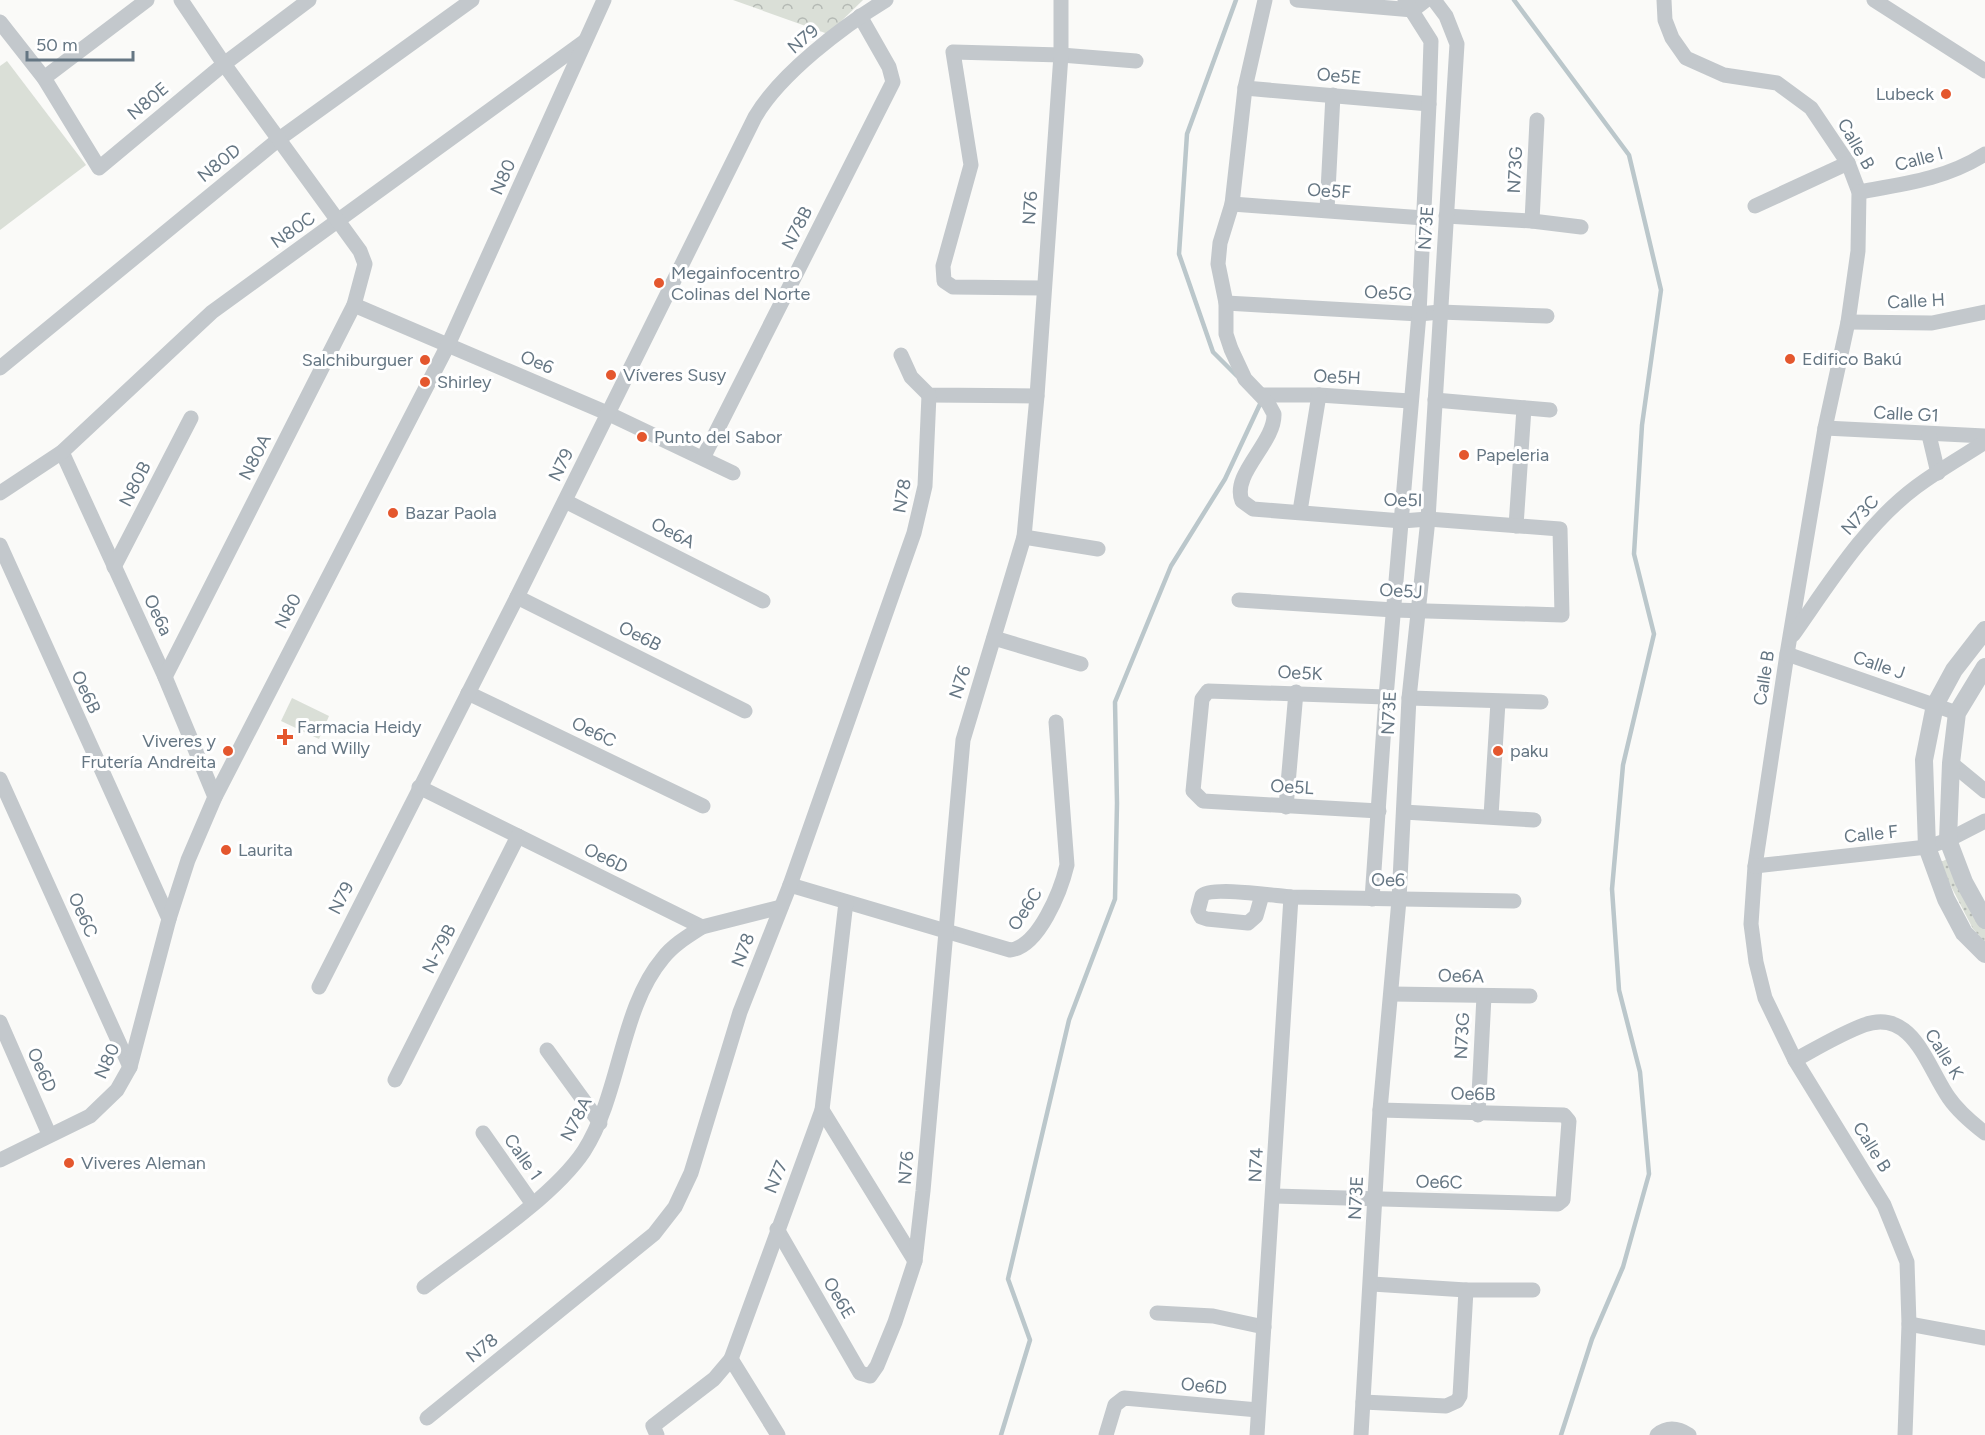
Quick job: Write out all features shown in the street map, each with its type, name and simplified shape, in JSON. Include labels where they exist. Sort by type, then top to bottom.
[{"type":"street","points":[[0,22],[44,78],[147,0]]},
{"type":"street","points":[[181,0],[224,64],[338,222]]},
{"type":"street","name":"N80E","points":[[44,78],[99,168],[224,64],[309,0]]},
{"type":"street","name":"N80D","points":[[0,368],[279,139],[472,0]]},
{"type":"street","points":[[587,39],[604,0]]},
{"type":"street","name":"N79","points":[[319,987],[764,102],[779,83],[860,16],[886,0]]},
{"type":"street","name":"N76","points":[[874,1372],[895,1322],[915,1261],[963,740],[1024,537],[1037,396],[1060,55],[1061,0]]},
{"type":"street","points":[[1262,395],[1245,379],[1226,334],[1226,303],[1218,256],[1232,204],[1245,88],[1265,0]]},
{"type":"street","points":[[1297,0],[1409,5],[1426,0]]},
{"type":"street","name":"N73E","points":[[1360,1435],[1372,1284],[1380,1110],[1399,900],[1409,698],[1416,611],[1428,519],[1457,44],[1446,16],[1434,0]]},
{"type":"street","name":"Calle B","points":[[1664,0],[1665,20],[1672,38],[1686,58],[1724,75],[1777,83],[1811,108],[1848,163],[1859,192],[1858,251],[1848,322],[1825,428],[1788,647],[1755,866],[1751,924],[1755,963],[1765,999],[1795,1060],[1884,1205],[1907,1262],[1909,1324],[1905,1435]]},
{"type":"street","points":[[1874,0],[1985,71]]},
{"type":"street","name":"N73E","points":[[1372,899],[1386,697],[1419,314],[1429,104],[1431,41],[1409,5]]},
{"type":"street","name":"N78B","points":[[703,458],[893,82],[893,76],[860,16]]},
{"type":"street","name":"N80C","points":[[0,493],[62,452],[212,312],[587,39]]},
{"type":"street","name":"N80","points":[[0,1160],[49,1134],[90,1116],[106,1103],[130,1067],[169,919],[188,860],[214,797],[448,345],[587,39]]},
{"type":"street","points":[[1043,288],[953,287],[944,281],[944,266],[971,165],[953,52],[1136,60]]},
{"type":"street","name":"Oe5E","points":[[1245,88],[1429,104]]},
{"type":"street","points":[[1327,210],[1333,95]]},
{"type":"street","name":"N73G","points":[[1532,221],[1537,120]]},
{"type":"street","name":"Calle I","points":[[1859,192],[1928,180],[1970,164],[1985,154]]},
{"type":"street","points":[[1755,206],[1848,163]]},
{"type":"street","name":"Oe5F","points":[[1232,204],[1424,218]]},
{"type":"street","points":[[1446,216],[1532,221],[1581,227]]},
{"type":"street","name":"N80A","points":[[165,677],[354,305],[365,264],[360,251],[338,222]]},
{"type":"street","name":"Oe5G","points":[[1226,303],[1419,314],[1440,312],[1547,316]]},
{"type":"street","name":"Oe6","points":[[354,305],[607,413],[733,474]]},
{"type":"street","name":"Calle H","points":[[1848,322],[1932,323],[1985,312]]},
{"type":"street","points":[[901,355],[911,377],[929,395],[1037,396]]},
{"type":"street","name":"N78","points":[[427,1418],[654,1234],[675,1207],[691,1173],[740,1012],[790,885],[922,508],[926,486],[929,395]]},
{"type":"street","name":"Oe5H","points":[[1262,395],[1318,395],[1410,401]]},
{"type":"street","name":"Oe5I","points":[[1262,395],[1274,414],[1274,420],[1239,487],[1239,495],[1246,506],[1253,509],[1402,521],[1428,519],[1560,529],[1562,615]]},
{"type":"street","points":[[1300,511],[1318,395]]},
{"type":"street","points":[[1435,400],[1550,410]]},
{"type":"street","points":[[1516,526],[1524,408]]},
{"type":"street","name":"N80B","points":[[114,567],[190,418]]},
{"type":"street","name":"Calle G1","points":[[1825,428],[1985,436]]},
{"type":"street","points":[[1929,435],[1938,473]]},
{"type":"street","name":"N73C","points":[[1788,647],[1841,568],[1880,520],[1915,488],[1985,442]]},
{"type":"street","name":"Oe6a","points":[[62,452],[165,677],[214,797]]},
{"type":"street","name":"Oe6A","points":[[565,501],[763,601]]},
{"type":"street","points":[[1024,537],[1098,549]]},
{"type":"street","name":"Oe6B","points":[[0,545],[169,919]]},
{"type":"street","name":"Oe6B","points":[[517,597],[745,711]]},
{"type":"street","name":"Oe5J","points":[[1239,600],[1394,610],[1562,615]]},
{"type":"street","points":[[1985,630],[1954,670],[1935,705],[1924,760],[1927,847],[1946,899],[1964,933],[1985,954]]},
{"type":"street","points":[[994,638],[1082,664]]},
{"type":"street","name":"Calle J","points":[[1788,647],[1957,713]]},
{"type":"street","points":[[1985,667],[1957,713],[1951,763],[1948,840],[1964,882],[1985,920]]},
{"type":"street","name":"Oe5K","points":[[1203,801],[1193,791],[1204,693],[1212,689],[1386,697]]},
{"type":"street","points":[[1286,807],[1296,692]]},
{"type":"street","name":"Oe6C","points":[[468,693],[703,806]]},
{"type":"street","points":[[1409,698],[1541,702]]},
{"type":"street","points":[[1491,816],[1498,702]]},
{"type":"street","name":"Oe6C","points":[[790,885],[1010,950],[1017,950],[1025,946],[1051,908],[1062,886],[1066,865],[1056,722]]},
{"type":"street","points":[[1951,763],[1985,791]]},
{"type":"street","name":"Oe6C","points":[[0,779],[130,1067]]},
{"type":"street","name":"Oe6D","points":[[419,787],[702,927]]},
{"type":"street","name":"Oe5L","points":[[1203,801],[1379,811]]},
{"type":"street","points":[[1404,812],[1534,820]]},
{"type":"street","name":"Calle F","points":[[1755,866],[1927,847],[1948,840],[1985,821]]},
{"type":"street","name":"N-79B","points":[[395,1080],[518,836]]},
{"type":"street","name":"Oe6","points":[[1262,895],[1514,901]]},
{"type":"street","name":"N74","points":[[1257,1435],[1292,897]]},
{"type":"street","name":"N77","points":[[655,1430],[714,1379],[731,1359],[822,1110],[846,902]]},
{"type":"street","points":[[702,927],[781,907]]},
{"type":"street","name":"N78A","points":[[424,1287],[532,1203],[570,1168],[600,1123],[643,990],[664,956],[702,927]]},
{"type":"street","name":"Oe6A","points":[[1392,994],[1530,996]]},
{"type":"street","name":"N73G","points":[[1478,1115],[1484,996]]},
{"type":"street","name":"Calle K","points":[[1795,1060],[1865,1024],[1882,1021],[1892,1024],[1915,1039],[1949,1098],[1985,1133]]},
{"type":"street","name":"Oe6D","points":[[0,1022],[49,1134]]},
{"type":"street","points":[[548,1050],[600,1123]]},
{"type":"street","points":[[822,1110],[915,1261]]},
{"type":"street","name":"Oe6B","points":[[1380,1110],[1478,1115],[1564,1115],[1569,1121],[1564,1197]]},
{"type":"street","name":"Calle 1","points":[[483,1133],[532,1203]]},
{"type":"street","name":"Oe6C","points":[[1274,1196],[1558,1204],[1564,1197]]},
{"type":"street","name":"Oe6E","points":[[777,1229],[860,1373],[866,1377],[874,1372]]},
{"type":"street","points":[[1372,1284],[1466,1290],[1533,1290]]},
{"type":"street","points":[[1363,1402],[1446,1406],[1457,1401],[1460,1396],[1466,1290]]},
{"type":"street","points":[[1156,1314],[1213,1316],[1264,1327]]},
{"type":"street","points":[[1909,1324],[1985,1338]]},
{"type":"street","points":[[731,1359],[778,1435]]},
{"type":"street","name":"Oe6D","points":[[1106,1435],[1118,1401],[1124,1398],[1258,1410]]},
{"type":"street","points":[[1657,1435],[1666,1429],[1678,1428],[1689,1435]]},
{"type":"green space","points":[[733,0],[863,0],[828,34]]},
{"type":"green space","points":[[7,61],[86,165],[0,230],[0,66]]},
{"type":"green space","points":[[292,698],[329,716],[319,739],[281,721]]},
{"type":"green space","points":[[1951,857],[1985,925],[1985,942],[1973,929],[1939,863]]},
{"type":"waterway","points":[[1236,0],[1187,134],[1179,254],[1213,352],[1237,376]]},
{"type":"waterway","points":[[1514,0],[1629,155],[1661,290],[1642,425],[1634,554],[1654,634],[1623,765],[1612,889],[1619,990],[1640,1072],[1649,1174],[1623,1267],[1592,1339],[1561,1435]]},
{"type":"waterway","points":[[1001,1435],[1030,1340],[1008,1279],[1069,1020],[1115,899],[1117,803],[1115,702],[1171,566],[1225,479],[1261,402]]},
{"type":"place","name":"Lubeck","points":[[1946,94]]},
{"type":"place","name":"Megainfocentro Colinas del Norte","points":[[659,283]]},
{"type":"place","name":"Edifico Bakú","points":[[1790,359]]},
{"type":"place","name":"Salchiburguer","points":[[425,360]]},
{"type":"place","name":"Víveres Susy","points":[[611,375]]},
{"type":"place","name":"Shirley","points":[[425,382]]},
{"type":"place","name":"Punto del Sabor","points":[[642,437]]},
{"type":"place","name":"Papeleria","points":[[1464,455]]},
{"type":"place","name":"Bazar Paola","points":[[393,513]]},
{"type":"place","name":"Farmacia Heidy and Willy","points":[[285,737]]},
{"type":"place","name":"Viveres y Frutería Andreita","points":[[228,751]]},
{"type":"place","name":"paku","points":[[1498,751]]},
{"type":"place","name":"Laurita","points":[[226,850]]},
{"type":"place","name":"Viveres Aleman","points":[[69,1163]]}]
